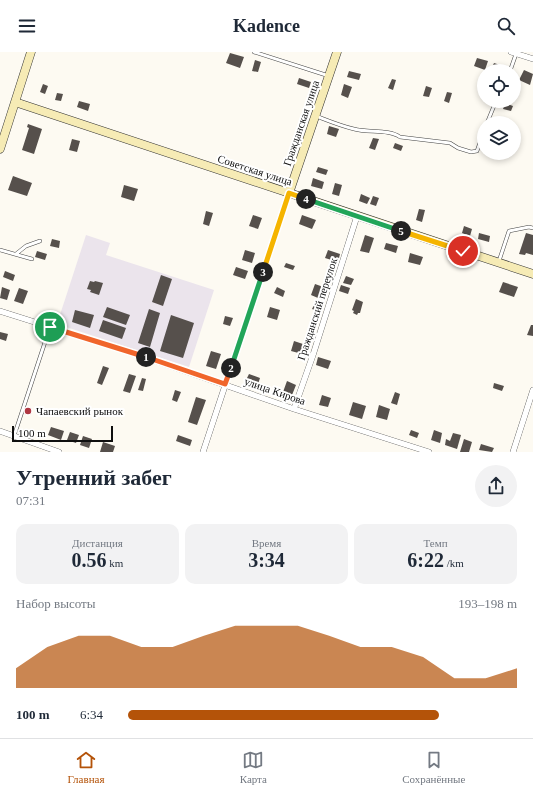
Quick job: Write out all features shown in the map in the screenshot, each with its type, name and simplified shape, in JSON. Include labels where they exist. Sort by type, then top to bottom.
[{"type":"street","points":[[0,149],[31,52]]},
{"type":"street","name":"Гражданская улица","points":[[203,452],[337,52]]},
{"type":"street","points":[[514,53],[533,60]]},
{"type":"street","name":"Советская улица","points":[[15,102],[533,274]]},
{"type":"street","name":"Гражданский переулок","points":[[294,409],[313,356],[357,216]]},
{"type":"street","name":"улица Кирова","points":[[0,311],[139,355],[294,409],[429,452]]},
{"type":"street","points":[[513,452],[533,390]]},
{"type":"street","points":[[0,431],[59,452]]},
{"type":"lane","points":[[254,52],[329,76]]},
{"type":"lane","points":[[512,64],[514,53]]},
{"type":"lane","points":[[315,116],[354,130],[394,133],[400,137],[450,143],[458,148],[472,152],[477,151]]},
{"type":"lane","points":[[498,263],[509,232],[529,227],[533,228]]},
{"type":"lane","points":[[16,254],[26,246],[40,241]]},
{"type":"lane","points":[[0,250],[32,259]]},
{"type":"lane","points":[[14,436],[50,327]]},
{"type":"shaded area","points":[[86,235],[110,243],[106,255],[214,290],[189,367],[57,324]]},
{"type":"building","points":[[230,53],[244,57],[240,68],[226,63]]},
{"type":"building","points":[[477,58],[488,61],[487,64],[477,64],[477,67],[474,66]]},
{"type":"building","points":[[255,60],[261,62],[258,72],[252,71]]},
{"type":"building","points":[[524,70],[533,74],[530,85],[521,81],[521,76]]},
{"type":"building","points":[[349,71],[361,74],[359,80],[347,77]]},
{"type":"building","points":[[299,78],[311,82],[309,88],[297,84]]},
{"type":"building","points":[[392,79],[396,80],[393,90],[388,88]]},
{"type":"building","points":[[43,84],[48,86],[45,94],[40,92]]},
{"type":"building","points":[[344,84],[352,87],[348,98],[341,95]]},
{"type":"building","points":[[426,86],[432,88],[429,97],[423,96]]},
{"type":"building","points":[[447,92],[452,93],[449,103],[444,101]]},
{"type":"building","points":[[57,93],[63,94],[61,101],[55,100]]},
{"type":"building","points":[[79,101],[90,104],[88,111],[77,107]]},
{"type":"building","points":[[503,108],[512,108],[511,111]]},
{"type":"building","points":[[28,124],[42,129],[34,154],[22,150],[29,128],[27,127]]},
{"type":"building","points":[[329,126],[339,129],[336,137],[327,134]]},
{"type":"building","points":[[373,138],[379,139],[375,150],[369,148]]},
{"type":"building","points":[[72,139],[80,141],[77,152],[69,150]]},
{"type":"building","points":[[395,143],[403,146],[401,151],[393,148]]},
{"type":"building","points":[[318,167],[328,170],[326,175],[316,172]]},
{"type":"building","points":[[13,176],[32,183],[27,196],[8,190]]},
{"type":"building","points":[[313,178],[324,182],[322,189],[311,186]]},
{"type":"building","points":[[335,183],[342,185],[339,196],[332,194]]},
{"type":"building","points":[[124,185],[138,189],[134,201],[121,197]]},
{"type":"building","points":[[361,194],[370,198],[367,204],[359,201]]},
{"type":"building","points":[[373,196],[379,198],[376,206],[370,204]]},
{"type":"building","points":[[419,209],[425,210],[422,222],[416,220]]},
{"type":"building","points":[[206,211],[213,213],[209,226],[203,224]]},
{"type":"building","points":[[253,215],[262,218],[258,229],[249,226]]},
{"type":"building","points":[[302,215],[316,220],[312,229],[299,224]]},
{"type":"building","points":[[464,226],[472,229],[470,236],[462,233]]},
{"type":"building","points":[[479,233],[490,236],[489,242],[478,239]]},
{"type":"building","points":[[526,233],[533,235],[533,255],[526,253],[525,255],[519,254]]},
{"type":"building","points":[[365,235],[374,238],[369,253],[360,251]]},
{"type":"building","points":[[52,239],[60,241],[59,248],[50,246]]},
{"type":"building","points":[[386,243],[398,246],[396,253],[384,249]]},
{"type":"building","points":[[245,250],[255,253],[252,263],[242,260]]},
{"type":"building","points":[[328,250],[340,254],[338,262],[325,258]]},
{"type":"building","points":[[37,251],[47,254],[45,260],[35,257]]},
{"type":"building","points":[[410,253],[423,257],[420,265],[408,262]]},
{"type":"building","points":[[286,263],[295,266],[293,270],[284,267]]},
{"type":"building","points":[[236,267],[248,271],[245,279],[233,275]]},
{"type":"building","points":[[5,271],[15,275],[13,281],[3,277]]},
{"type":"building","points":[[161,275],[172,279],[163,306],[152,302]]},
{"type":"building","points":[[346,276],[354,279],[351,285],[343,283]]},
{"type":"building","points":[[90,281],[103,283],[99,295],[90,292],[91,290],[87,289]]},
{"type":"building","points":[[503,282],[518,287],[514,297],[499,292]]},
{"type":"building","points":[[315,284],[329,289],[325,301],[311,295]]},
{"type":"building","points":[[341,285],[350,288],[348,294],[339,291]]},
{"type":"building","points":[[2,287],[10,290],[7,300],[0,298]]},
{"type":"building","points":[[277,287],[285,291],[283,297],[274,293]]},
{"type":"building","points":[[19,288],[28,291],[23,304],[14,301]]},
{"type":"building","points":[[356,299],[363,302],[360,313],[357,315],[353,313],[354,311],[352,310]]},
{"type":"building","points":[[315,303],[322,306],[320,312],[312,309]]},
{"type":"building","points":[[107,307],[130,315],[126,325],[103,317]]},
{"type":"building","points":[[270,307],[280,310],[277,320],[267,317]]},
{"type":"building","points":[[149,309],[160,313],[150,347],[138,343]]},
{"type":"building","points":[[75,310],[94,315],[90,328],[72,322]]},
{"type":"building","points":[[171,315],[194,323],[183,358],[160,351]]},
{"type":"building","points":[[225,316],[233,318],[230,326],[223,324]]},
{"type":"building","points":[[103,320],[126,328],[122,339],[99,331]]},
{"type":"building","points":[[531,325],[533,325],[533,336],[527,335]]},
{"type":"building","points":[[0,332],[8,334],[6,341],[0,339]]},
{"type":"building","points":[[294,341],[309,346],[306,355],[291,351]]},
{"type":"building","points":[[211,351],[221,354],[216,369],[206,366]]},
{"type":"building","points":[[318,357],[331,361],[328,369],[316,365]]},
{"type":"building","points":[[103,366],[109,368],[102,385],[97,383]]},
{"type":"building","points":[[129,374],[136,376],[130,393],[123,391]]},
{"type":"building","points":[[249,374],[260,378],[258,384],[246,380]]},
{"type":"building","points":[[142,378],[146,379],[143,391],[138,390]]},
{"type":"building","points":[[287,381],[296,385],[292,395],[283,392]]},
{"type":"building","points":[[494,383],[504,386],[502,391],[493,388]]},
{"type":"building","points":[[175,390],[181,392],[177,402],[172,400]]},
{"type":"building","points":[[395,392],[400,394],[397,405],[391,403]]},
{"type":"building","points":[[322,395],[331,398],[328,407],[319,405]]},
{"type":"building","points":[[196,397],[206,400],[197,425],[188,422]]},
{"type":"building","points":[[353,402],[366,406],[362,419],[349,415]]},
{"type":"building","points":[[379,405],[390,409],[387,420],[376,417]]},
{"type":"building","points":[[51,427],[64,431],[61,440],[48,435]]},
{"type":"building","points":[[411,430],[419,433],[417,438],[409,435]]},
{"type":"building","points":[[434,430],[442,433],[440,443],[431,440]]},
{"type":"building","points":[[70,432],[79,435],[76,443],[67,440]]},
{"type":"building","points":[[453,433],[461,435],[457,449],[445,445],[446,439],[450,441]]},
{"type":"building","points":[[178,435],[192,440],[190,446],[176,441]]},
{"type":"building","points":[[83,436],[92,439],[89,448],[80,445]]},
{"type":"building","points":[[464,439],[472,442],[469,452],[460,452]]},
{"type":"building","points":[[103,442],[115,446],[113,452],[100,452]]},
{"type":"building","points":[[481,444],[494,448],[492,452],[479,450]]},
{"type":"place","name":"Чапаевский рынок","points":[[28,411]]},
{"type":"route","points":[[50,327],[225,384],[289,193],[463,251]]}]
